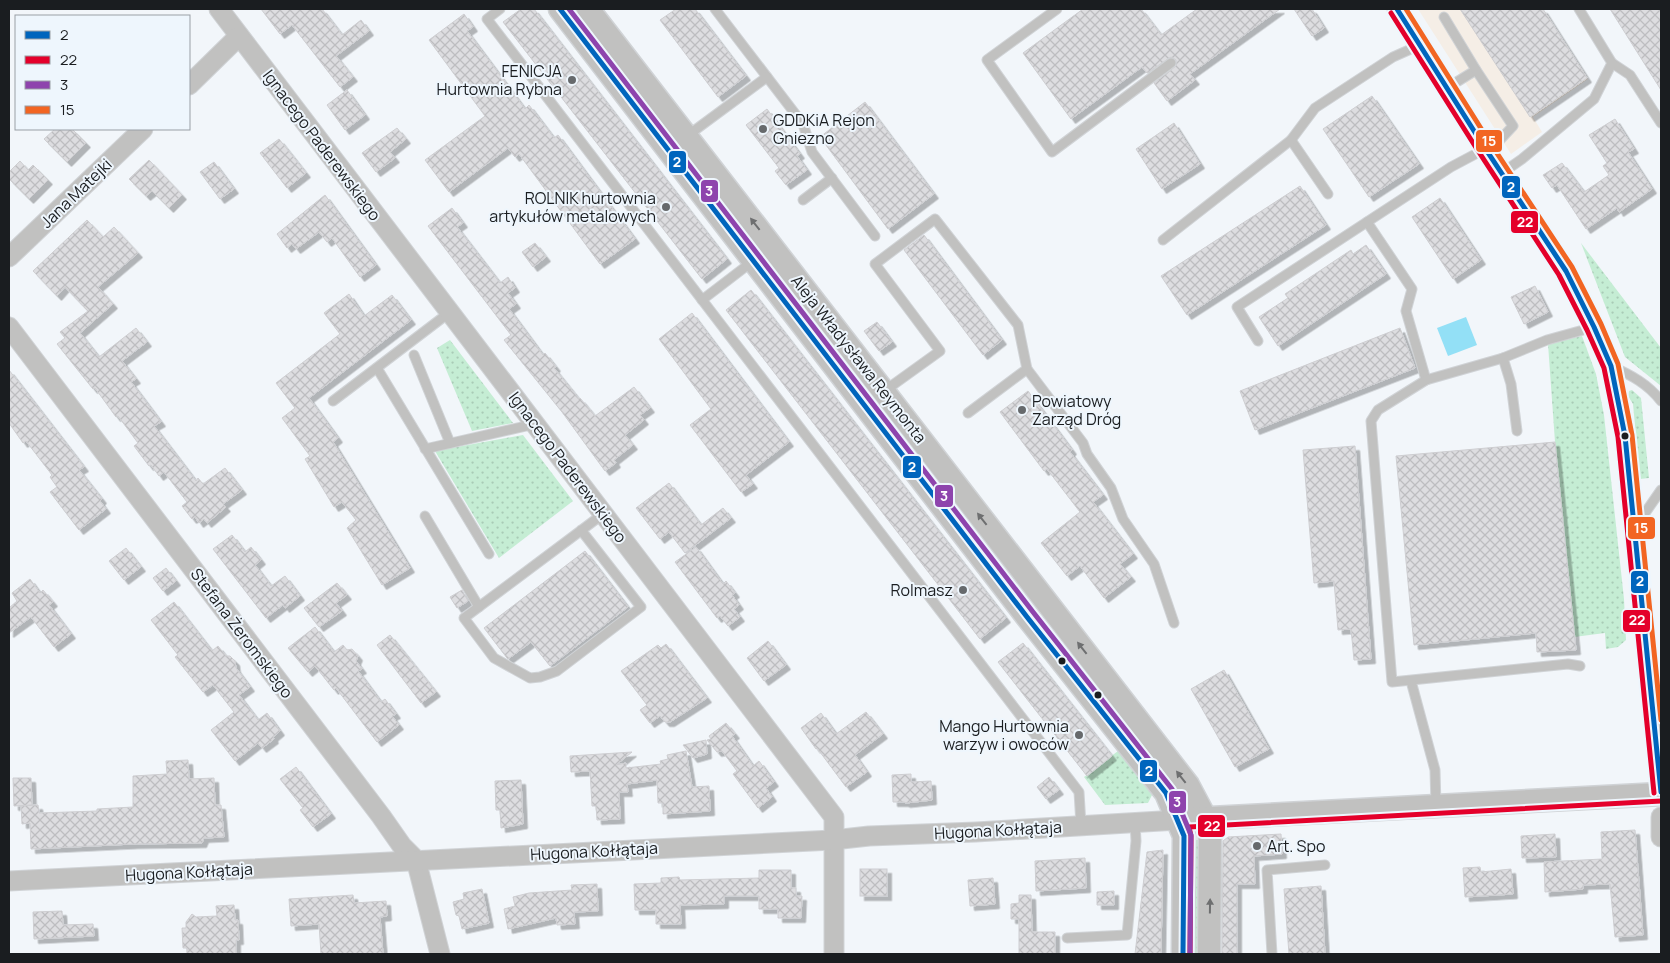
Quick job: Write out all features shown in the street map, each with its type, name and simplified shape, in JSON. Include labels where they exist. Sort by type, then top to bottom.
[{"type":"street","name":"Ignacego Paderewskiego","points":[[219,9],[834,817],[834,954]]},
{"type":"street","name":"Aleja Władysława Reymonta","points":[[560,9],[1027,617],[1166,793],[1184,836],[1183,954]]},
{"type":"street","name":"Aleja Władysława Reymonta","points":[[588,9],[1188,785],[1206,818],[1210,835],[1209,954]]},
{"type":"street","points":[[1178,820],[1661,793],[1625,436],[1611,366],[1566,271],[1396,9]]},
{"type":"street","points":[[190,84],[240,36]]},
{"type":"street","name":"Jana Matejki","points":[[9,256],[142,130]]},
{"type":"street","name":"Stefana Żeromskiego","points":[[9,327],[402,846],[416,860],[440,954]]},
{"type":"street","points":[[1661,817],[1661,837]]},
{"type":"street","name":"Hugona Kołłątaja","points":[[9,881],[834,840],[869,836],[976,832],[1178,820]]},
{"type":"lane","points":[[500,9],[487,19],[1079,792],[1081,825]]},
{"type":"lane","points":[[715,9],[803,124],[812,152],[875,236]]},
{"type":"lane","points":[[1057,9],[987,60],[1052,152],[1170,64]]},
{"type":"lane","points":[[1579,9],[1612,63],[1630,75],[1661,123]]},
{"type":"lane","points":[[1258,341],[1237,307],[1451,167],[1498,142],[1513,126],[1444,17]]},
{"type":"lane","points":[[1163,240],[1291,140],[1314,108],[1393,57],[1420,45]]},
{"type":"lane","points":[[1502,173],[1522,160],[1594,99],[1612,63]]},
{"type":"lane","points":[[1447,88],[1476,70]]},
{"type":"lane","points":[[668,150],[767,77]]},
{"type":"lane","points":[[1291,140],[1328,194]]},
{"type":"lane","points":[[803,200],[832,178]]},
{"type":"lane","points":[[865,406],[940,350],[876,264],[936,219],[1018,325],[1027,369],[1083,443],[1087,454],[1111,488],[1123,519],[1154,564],[1174,623]]},
{"type":"lane","points":[[1367,222],[1412,289],[1406,311],[1426,380]]},
{"type":"lane","points":[[702,300],[772,246]]},
{"type":"lane","points":[[333,401],[450,312]]},
{"type":"lane","points":[[1580,666],[1568,664],[1392,682],[1370,421],[1378,410],[1426,380],[1503,358],[1546,340],[1594,327]]},
{"type":"lane","points":[[414,355],[450,443]]},
{"type":"lane","points":[[1503,358],[1511,384],[1517,431]]},
{"type":"lane","points":[[1611,366],[1629,374],[1651,389],[1661,401]]},
{"type":"lane","points":[[377,368],[488,554]]},
{"type":"lane","points":[[968,413],[1027,369]]},
{"type":"lane","points":[[425,449],[535,424]]},
{"type":"lane","points":[[1634,528],[1661,490]]},
{"type":"lane","points":[[581,530],[641,607],[557,671],[540,677],[530,678],[494,658],[464,618],[581,530],[603,514]]},
{"type":"lane","points":[[425,516],[479,607]]},
{"type":"lane","points":[[1027,617],[1046,602]]},
{"type":"lane","points":[[1411,681],[1435,770],[1436,806]]},
{"type":"lane","points":[[1067,938],[1127,934],[1136,841],[1135,823]]},
{"type":"lane","points":[[1272,954],[1267,870],[1325,865]]},
{"type":"shaded area","points":[[1418,9],[1542,9],[1588,79],[1533,117],[1542,132],[1511,154]]},
{"type":"green space","points":[[1581,243],[1661,348],[1661,386],[1625,357]]},
{"type":"green space","points":[[776,267],[865,382],[862,385],[774,269]]},
{"type":"green space","points":[[1582,336],[1596,374],[1604,415],[1624,599],[1626,640],[1618,647],[1606,649],[1605,633],[1574,637],[1555,442],[1548,344]]},
{"type":"green space","points":[[450,340],[513,423],[472,431],[437,348]]},
{"type":"green space","points":[[1632,390],[1641,398],[1649,478],[1640,479],[1633,404],[1628,396],[1629,391]]},
{"type":"green space","points":[[888,412],[1031,598],[1028,600],[1026,598],[887,419],[886,414]]},
{"type":"green space","points":[[523,435],[573,501],[499,558],[435,451]]},
{"type":"green space","points":[[1118,751],[1152,795],[1148,803],[1105,805],[1084,777]]},
{"type":"green space","points":[[1195,840],[1199,840],[1201,954],[1191,954],[1193,843]]},
{"type":"water","points":[[1466,317],[1477,345],[1448,356],[1437,328]]},
{"type":"building","points":[[261,9],[322,9],[342,35],[361,20],[369,31],[336,56],[353,77],[340,87],[292,25],[280,34]]},
{"type":"building","points":[[521,9],[534,9],[727,259],[702,279],[503,22]]},
{"type":"building","points":[[676,9],[695,9],[746,76],[718,97],[660,20]]},
{"type":"building","points":[[1083,9],[1141,9],[1161,35],[1197,9],[1280,9],[1190,74],[1195,80],[1167,101],[1154,83],[1176,66],[1176,60],[1171,57],[1147,73],[1142,67],[1071,119],[1023,53]]},
{"type":"building","points":[[1294,9],[1312,9],[1324,28],[1312,36]]},
{"type":"building","points":[[1460,9],[1543,9],[1587,78],[1530,117]]},
{"type":"building","points":[[1610,9],[1661,9],[1661,90]]},
{"type":"building","points":[[464,14],[473,27],[467,31],[525,109],[529,105],[554,138],[558,135],[635,239],[600,264],[519,154],[515,157],[508,148],[449,192],[425,160],[485,116],[429,40]]},
{"type":"building","points":[[347,90],[365,115],[345,130],[327,105]]},
{"type":"building","points":[[1372,96],[1419,164],[1369,197],[1323,129]]},
{"type":"building","points":[[865,102],[934,194],[888,229],[820,137]]},
{"type":"building","points":[[767,109],[800,154],[797,156],[807,170],[786,185],[775,171],[779,168],[746,125]]},
{"type":"building","points":[[1615,119],[1634,149],[1628,152],[1652,189],[1619,212],[1617,208],[1586,229],[1557,185],[1552,188],[1543,175],[1562,163],[1584,192],[1609,175],[1603,166],[1607,163],[1589,135]]},
{"type":"building","points":[[1174,123],[1200,164],[1162,189],[1136,149]]},
{"type":"building","points":[[397,128],[406,139],[390,152],[395,158],[376,172],[362,153]]},
{"type":"building","points":[[54,130],[73,130],[86,143],[67,162],[44,139]]},
{"type":"building","points":[[279,139],[306,173],[287,188],[260,153]]},
{"type":"building","points":[[149,160],[182,195],[169,208],[152,191],[146,196],[129,179]]},
{"type":"building","points":[[20,161],[28,170],[33,165],[48,180],[29,199],[9,179],[9,172]]},
{"type":"building","points":[[214,162],[234,189],[220,199],[200,172]]},
{"type":"building","points":[[1300,186],[1326,225],[1187,315],[1161,276]]},
{"type":"building","points":[[325,195],[376,265],[360,277],[332,238],[327,242],[319,232],[296,249],[292,244],[287,248],[277,234]]},
{"type":"building","points":[[1440,198],[1481,260],[1453,279],[1412,217]]},
{"type":"building","points":[[452,208],[463,223],[457,227],[500,283],[508,277],[515,288],[508,293],[516,304],[509,309],[543,355],[545,353],[556,367],[554,368],[595,416],[634,387],[650,408],[640,415],[644,420],[625,435],[633,445],[614,460],[616,463],[605,471],[562,412],[504,340],[511,335],[428,226]]},
{"type":"building","points":[[87,220],[103,237],[114,227],[138,253],[98,287],[113,304],[80,333],[99,357],[136,328],[147,342],[122,361],[136,379],[131,382],[161,422],[154,426],[196,481],[198,478],[203,484],[225,468],[242,490],[223,504],[226,507],[207,523],[204,519],[199,523],[195,517],[192,519],[182,506],[187,502],[164,472],[159,476],[151,465],[149,466],[134,446],[138,443],[118,416],[116,417],[95,388],[93,389],[57,344],[65,338],[60,332],[88,311],[65,287],[57,296],[33,271]]},
{"type":"building","points":[[924,235],[1002,340],[983,355],[904,250]]},
{"type":"building","points":[[535,243],[546,257],[533,267],[522,252]]},
{"type":"building","points":[[1366,245],[1386,274],[1278,346],[1259,317],[1288,298],[1285,294],[1351,250],[1353,254]]},
{"type":"building","points":[[1535,286],[1548,312],[1524,324],[1511,297]]},
{"type":"building","points":[[751,290],[1006,618],[980,639],[726,310]]},
{"type":"building","points":[[349,294],[364,316],[392,295],[411,320],[309,398],[338,438],[333,442],[410,568],[382,585],[347,528],[356,520],[342,502],[334,507],[305,459],[310,456],[282,418],[295,408],[276,383],[340,334],[324,313]]},
{"type":"building","points":[[692,313],[789,442],[746,475],[753,484],[741,492],[690,425],[711,409],[659,339]]},
{"type":"building","points":[[877,322],[892,342],[879,351],[864,331]]},
{"type":"building","points":[[1400,328],[1415,368],[1255,430],[1240,391]]},
{"type":"building","points":[[9,370],[84,467],[79,470],[102,499],[100,501],[106,509],[79,530],[50,492],[57,487],[50,477],[52,475],[26,441],[23,443],[9,423]]},
{"type":"building","points":[[1028,391],[1072,450],[1070,452],[1103,495],[1093,502],[1133,554],[1120,564],[1131,577],[1104,598],[1080,566],[1067,576],[1041,543],[1080,512],[1047,469],[1044,471],[1000,412]]},
{"type":"building","points":[[1555,442],[1576,650],[1537,652],[1536,633],[1414,645],[1396,456]]},
{"type":"building","points":[[1355,446],[1371,659],[1354,660],[1351,629],[1338,630],[1334,581],[1314,583],[1303,450]]},
{"type":"building","points":[[669,483],[701,525],[723,508],[731,518],[685,553],[669,532],[660,539],[636,508]]},
{"type":"building","points":[[232,535],[245,552],[251,547],[261,560],[255,565],[271,586],[285,576],[300,596],[285,608],[283,605],[266,618],[213,549]]},
{"type":"building","points":[[696,547],[723,584],[726,581],[735,593],[732,595],[739,605],[734,609],[740,617],[728,626],[720,616],[717,618],[675,562]]},
{"type":"building","points":[[126,548],[141,567],[124,580],[109,561]]},
{"type":"building","points":[[585,551],[628,607],[550,666],[531,642],[508,659],[484,628]]},
{"type":"building","points":[[166,568],[176,581],[163,591],[153,578]]},
{"type":"building","points":[[30,579],[40,593],[43,590],[53,602],[49,605],[71,634],[54,647],[31,617],[9,633],[9,608],[17,601],[12,593]]},
{"type":"building","points":[[337,583],[347,595],[336,603],[342,611],[319,627],[304,608]]},
{"type":"building","points":[[462,590],[468,601],[457,608],[450,597]]},
{"type":"building","points":[[174,602],[212,651],[218,646],[226,656],[230,656],[235,661],[236,668],[250,687],[239,695],[258,720],[267,713],[280,731],[273,737],[274,739],[262,748],[258,743],[235,761],[211,730],[234,712],[213,685],[203,692],[175,657],[178,655],[151,620]]},
{"type":"building","points":[[315,627],[334,652],[343,645],[347,650],[352,649],[358,656],[356,661],[362,669],[358,671],[381,702],[385,699],[396,714],[392,716],[399,725],[377,742],[336,688],[334,690],[315,666],[308,672],[288,648]]},
{"type":"building","points":[[390,635],[436,692],[421,703],[377,645]]},
{"type":"building","points":[[768,641],[786,665],[764,681],[747,658]]},
{"type":"building","points":[[1023,643],[1112,756],[1087,776],[998,662]]},
{"type":"building","points":[[666,644],[707,698],[670,722],[665,722],[660,716],[650,723],[640,710],[647,705],[621,671],[658,645],[661,648]]},
{"type":"building","points":[[1224,670],[1269,749],[1235,767],[1191,689]]},
{"type":"building","points":[[866,712],[883,734],[855,755],[867,772],[846,787],[801,728],[821,713],[836,734]]},
{"type":"building","points":[[726,723],[735,734],[732,736],[753,766],[759,761],[774,782],[766,788],[772,797],[758,808],[733,774],[737,771],[722,751],[717,752],[707,740],[711,739],[709,736]]},
{"type":"building","points":[[706,740],[707,754],[693,758],[683,745]]},
{"type":"building","points":[[686,751],[692,787],[709,786],[710,811],[663,814],[663,803],[658,803],[657,780],[627,784],[628,792],[619,792],[620,819],[597,820],[596,806],[592,806],[590,771],[571,772],[570,756],[632,752],[616,765],[626,763],[626,768],[661,764],[660,761],[668,759],[667,755]]},
{"type":"building","points":[[188,760],[189,779],[214,778],[215,805],[221,805],[224,837],[204,838],[202,843],[31,849],[30,823],[22,824],[21,806],[38,805],[39,813],[97,811],[97,809],[133,807],[133,776],[167,774],[166,761]]},
{"type":"building","points":[[296,767],[331,814],[313,827],[300,810],[303,808],[280,779]]},
{"type":"building","points":[[911,774],[911,782],[931,781],[932,800],[906,803],[893,802],[892,775]]},
{"type":"building","points":[[1049,777],[1059,790],[1046,799],[1037,787]]},
{"type":"building","points":[[13,778],[31,778],[32,805],[14,806]]},
{"type":"building","points":[[521,780],[523,824],[501,828],[500,810],[496,810],[495,781]]},
{"type":"building","points":[[1635,830],[1643,935],[1615,937],[1610,884],[1583,885],[1583,889],[1545,892],[1544,862],[1602,859],[1601,832]]},
{"type":"building","points":[[1281,834],[1282,854],[1254,856],[1255,884],[1237,884],[1237,954],[1222,954],[1223,841],[1228,837]]},
{"type":"building","points":[[1555,834],[1556,857],[1522,858],[1521,836]]},
{"type":"building","points":[[1163,850],[1161,954],[1135,954],[1147,852]]},
{"type":"building","points":[[1085,858],[1086,888],[1036,891],[1035,861]]},
{"type":"building","points":[[1480,867],[1481,872],[1511,869],[1513,894],[1465,897],[1463,868]]},
{"type":"building","points":[[860,869],[887,869],[887,896],[860,896]]},
{"type":"building","points":[[759,870],[791,870],[791,888],[796,888],[796,896],[802,896],[801,918],[778,918],[778,909],[759,909],[759,896],[724,896],[724,904],[680,905],[681,924],[656,924],[656,910],[635,910],[634,884],[661,883],[661,878],[679,877],[680,880],[759,878]]},
{"type":"building","points":[[993,878],[995,904],[970,906],[968,880]]},
{"type":"building","points":[[597,884],[598,911],[574,912],[575,924],[557,925],[556,918],[508,929],[504,909],[515,906],[513,897],[529,893],[572,890],[571,885]]},
{"type":"building","points":[[1321,886],[1325,954],[1289,954],[1284,889]]},
{"type":"building","points":[[482,889],[489,923],[462,929],[453,902],[464,899],[463,893]]},
{"type":"building","points":[[1114,891],[1114,905],[1097,905],[1097,892]]},
{"type":"building","points":[[353,895],[354,903],[386,901],[387,916],[380,917],[383,954],[321,954],[319,924],[291,926],[289,899]]},
{"type":"building","points":[[1019,895],[1031,895],[1032,932],[1055,932],[1055,954],[1019,954],[1019,919],[1011,919],[1011,904],[1019,903]]},
{"type":"building","points":[[234,905],[235,920],[238,920],[239,940],[236,940],[236,954],[187,954],[187,948],[183,948],[182,928],[186,928],[186,922],[192,914],[196,917],[217,916],[216,906]]},
{"type":"building","points":[[62,911],[63,925],[93,924],[94,936],[34,939],[33,912]]},
{"type":"transit line","name":"2","points":[[560,9],[1027,617],[1166,793],[1184,836],[1183,954]]},
{"type":"transit line","name":"3","points":[[569,9],[1033,612],[1172,789],[1191,835],[1190,954]]},
{"type":"transit line","name":"2","points":[[1397,9],[1481,142],[1566,271],[1611,366],[1625,436],[1661,792]]},
{"type":"transit line","name":"15","points":[[1406,9],[1487,138],[1572,267],[1601,324],[1618,364],[1632,435],[1661,720]]},
{"type":"transit line","name":"22","points":[[1391,13],[1559,275],[1604,368],[1618,437],[1654,793]]},
{"type":"transit line","name":"22","points":[[1190,954],[1191,836],[1189,827],[1661,801]]},
{"type":"place","name":"FENICJA Hurtownia Rybna","points":[[572,80]]},
{"type":"place","name":"GDDKiA Rejon Gniezno","points":[[763,129]]},
{"type":"place","name":"ROLNIK hurtownia artykułów metalowych","points":[[666,207]]},
{"type":"place","name":"Powiatowy Zarząd Dróg","points":[[1022,410]]},
{"type":"place","name":"Rolmasz","points":[[963,590]]},
{"type":"place","name":"Mango Hurtownia warzyw i owoców","points":[[1079,735]]},
{"type":"place","name":"Art. Spo","points":[[1257,846]]}]
